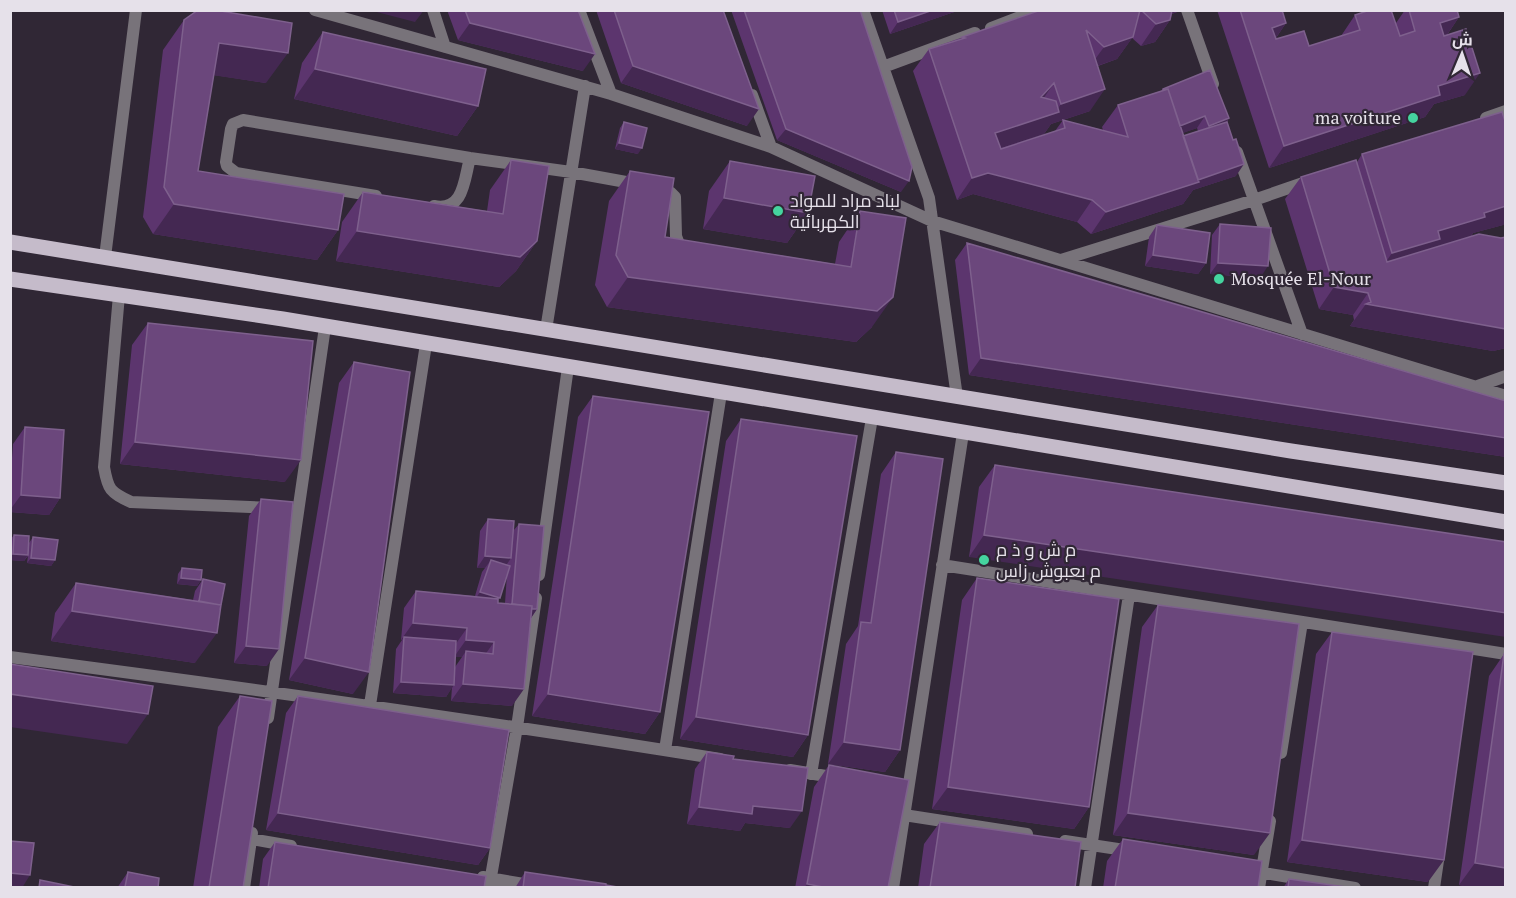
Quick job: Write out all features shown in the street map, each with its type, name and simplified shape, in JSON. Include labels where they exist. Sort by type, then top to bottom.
[{"type":"main road","points":[[10,242],[1279,449],[1506,483]]},
{"type":"main road","points":[[10,279],[325,327],[1506,522]]},
{"type":"street","points":[[105,258],[136,10]]},
{"type":"street","points":[[315,10],[611,94],[771,147],[932,221],[1506,396]]},
{"type":"street","points":[[433,10],[445,47]]},
{"type":"street","points":[[579,10],[611,94]]},
{"type":"street","points":[[863,10],[929,198],[957,396]]},
{"type":"street","points":[[1187,10],[1219,100]]},
{"type":"street","points":[[883,67],[1030,12]]},
{"type":"street","points":[[748,84],[771,147]]},
{"type":"street","points":[[546,330],[585,86]]},
{"type":"street","points":[[1473,123],[1506,111]]},
{"type":"street","points":[[383,198],[237,173],[227,166],[226,162],[233,124],[243,120],[470,158],[571,171],[663,189],[675,197],[676,236],[679,244],[684,251],[696,255]]},
{"type":"street","points":[[1235,144],[1302,334]]},
{"type":"street","points":[[417,204],[448,207],[456,202],[470,158]]},
{"type":"street","points":[[1061,260],[1320,177]]},
{"type":"street","points":[[119,295],[104,467],[107,483],[114,494],[131,502],[298,509]]},
{"type":"street","points":[[267,725],[325,327]]},
{"type":"street","points":[[370,705],[426,344]]},
{"type":"street","points":[[490,883],[517,727],[568,367]]},
{"type":"street","points":[[1475,387],[1506,376]]},
{"type":"street","points":[[665,750],[721,393]]},
{"type":"street","points":[[811,774],[872,418]]},
{"type":"street","points":[[893,888],[904,815],[902,788],[963,433]]},
{"type":"street","points":[[942,565],[1302,622],[1473,654],[1506,654]]},
{"type":"street","points":[[1084,888],[1129,595]]},
{"type":"street","points":[[1278,770],[1302,622]]},
{"type":"street","points":[[10,657],[370,705],[732,761]]},
{"type":"street","points":[[777,768],[854,780]]},
{"type":"street","points":[[1259,888],[1272,804]]},
{"type":"street","points":[[904,815],[1033,835]]},
{"type":"street","points":[[244,888],[254,816]]},
{"type":"street","points":[[251,839],[308,849]]},
{"type":"street","points":[[1057,839],[1148,854]]},
{"type":"street","points":[[1434,888],[1442,842]]},
{"type":"street","points":[[1239,868],[1355,888]]},
{"type":"street","points":[[468,875],[490,883],[548,888]]},
{"type":"building","points":[[198,10],[215,10],[292,23],[288,53],[219,43],[198,171],[344,194],[338,230],[174,204],[164,187],[184,20]]},
{"type":"building","points":[[465,10],[578,10],[595,54],[470,23]]},
{"type":"building","points":[[614,10],[723,10],[759,109],[633,66]]},
{"type":"building","points":[[744,10],[860,10],[912,167],[909,181],[786,129]]},
{"type":"building","points":[[894,10],[933,10],[898,22]]},
{"type":"building","points":[[1041,10],[1140,10],[1133,37],[1104,47],[1086,30],[1105,89],[1061,104],[1054,83],[1041,97],[1056,101],[1059,112],[995,133],[1001,149],[1065,128],[1063,120],[1128,137],[1118,105],[1168,89],[1199,182],[1106,212],[1092,200],[988,173],[972,178],[929,49]]},
{"type":"building","points":[[1141,10],[1172,10],[1170,20],[1156,24]]},
{"type":"building","points":[[1240,10],[1282,10],[1286,23],[1272,28],[1276,39],[1304,31],[1309,46],[1360,30],[1355,15],[1370,10],[1391,10],[1400,36],[1415,31],[1409,10],[1457,10],[1459,17],[1440,23],[1444,36],[1466,29],[1480,73],[1438,86],[1440,95],[1284,146]]},
{"type":"building","points":[[323,32],[486,69],[478,106],[315,69]]},
{"type":"building","points":[[1210,70],[1229,118],[1209,126],[1205,116],[1180,126],[1168,89],[1163,89]]},
{"type":"building","points":[[1502,112],[1506,124],[1506,206],[1484,213],[1485,217],[1438,231],[1440,239],[1392,253],[1362,154]]},
{"type":"building","points":[[624,122],[647,128],[642,148],[619,143]]},
{"type":"building","points":[[1227,122],[1233,140],[1236,139],[1244,164],[1198,180],[1183,136]]},
{"type":"building","points":[[511,160],[549,166],[537,241],[520,257],[357,231],[363,192],[503,214]]},
{"type":"building","points":[[1356,160],[1387,262],[1479,234],[1506,237],[1506,329],[1366,304],[1371,302],[1368,293],[1334,287],[1301,177]]},
{"type":"building","points":[[730,161],[815,176],[808,213],[724,198]]},
{"type":"building","points":[[630,171],[674,178],[665,237],[851,267],[860,211],[906,218],[893,297],[877,311],[628,277],[616,255]]},
{"type":"building","points":[[1220,224],[1271,228],[1268,266],[1218,263]]},
{"type":"building","points":[[1157,225],[1210,233],[1206,263],[1153,255]]},
{"type":"building","points":[[967,243],[1506,401],[1506,438],[981,358]]},
{"type":"building","points":[[148,323],[313,341],[301,460],[135,442]]},
{"type":"building","points":[[354,362],[410,372],[369,672],[305,658]]},
{"type":"building","points":[[593,396],[709,412],[660,712],[548,694]]},
{"type":"building","points":[[741,419],[857,436],[808,735],[696,717]]},
{"type":"building","points":[[25,427],[64,430],[60,498],[21,495]]},
{"type":"building","points":[[896,452],[943,459],[900,750],[844,742],[861,622],[871,623]]},
{"type":"building","points":[[995,465],[1506,542],[1506,613],[984,535]]},
{"type":"building","points":[[261,499],[293,502],[279,649],[246,646]]},
{"type":"building","points":[[488,519],[514,521],[511,558],[485,556]]},
{"type":"building","points":[[519,524],[544,526],[537,609],[532,609],[532,606],[512,604]]},
{"type":"building","points":[[14,535],[29,536],[28,555],[13,554]]},
{"type":"building","points":[[33,537],[58,540],[55,560],[31,558]]},
{"type":"building","points":[[491,560],[510,566],[500,598],[480,592]]},
{"type":"building","points":[[182,568],[202,570],[201,580],[181,578]]},
{"type":"building","points":[[977,578],[1119,599],[1089,807],[948,787]]},
{"type":"building","points":[[203,579],[225,584],[221,605],[199,601]]},
{"type":"building","points":[[76,583],[221,605],[217,633],[72,611]]},
{"type":"building","points":[[416,591],[498,599],[498,603],[532,606],[524,689],[463,684],[466,651],[493,654],[494,642],[466,640],[467,628],[413,623]]},
{"type":"building","points":[[1158,605],[1299,624],[1270,833],[1128,813]]},
{"type":"building","points":[[1332,632],[1473,652],[1444,860],[1302,840]]},
{"type":"building","points":[[404,637],[456,641],[454,685],[401,682]]},
{"type":"building","points":[[1504,654],[1506,655],[1506,868],[1475,863]]},
{"type":"building","points":[[10,664],[153,686],[148,714],[10,694]]},
{"type":"building","points":[[240,696],[272,701],[243,888],[209,888]]},
{"type":"building","points":[[298,696],[509,730],[490,848],[278,813]]},
{"type":"building","points":[[707,752],[734,756],[733,759],[808,768],[802,811],[753,806],[752,814],[699,807]]},
{"type":"building","points":[[829,765],[909,780],[888,888],[828,888],[807,884]]},
{"type":"building","points":[[940,822],[1081,842],[1075,888],[930,888]]},
{"type":"building","points":[[1123,839],[1262,861],[1258,888],[1115,888]]},
{"type":"building","points":[[10,841],[34,843],[30,875],[10,873]]},
{"type":"building","points":[[275,842],[486,876],[484,888],[268,888]]},
{"type":"building","points":[[128,872],[159,878],[158,888],[124,888]]},
{"type":"building","points":[[525,872],[606,884],[623,888],[523,888]]},
{"type":"building","points":[[1289,879],[1353,888],[1288,888]]},
{"type":"building","points":[[40,880],[79,888],[39,888]]},
{"type":"place","name":"ma voiture","points":[[1413,118]]},
{"type":"place","name":"لباد مراد للمواد الكهربائية","points":[[778,211]]},
{"type":"place","name":"Mosquée El-Nour","points":[[1219,279]]},
{"type":"place","name":"م ش و ذ م م بعبوش زاس","points":[[984,560]]}]
